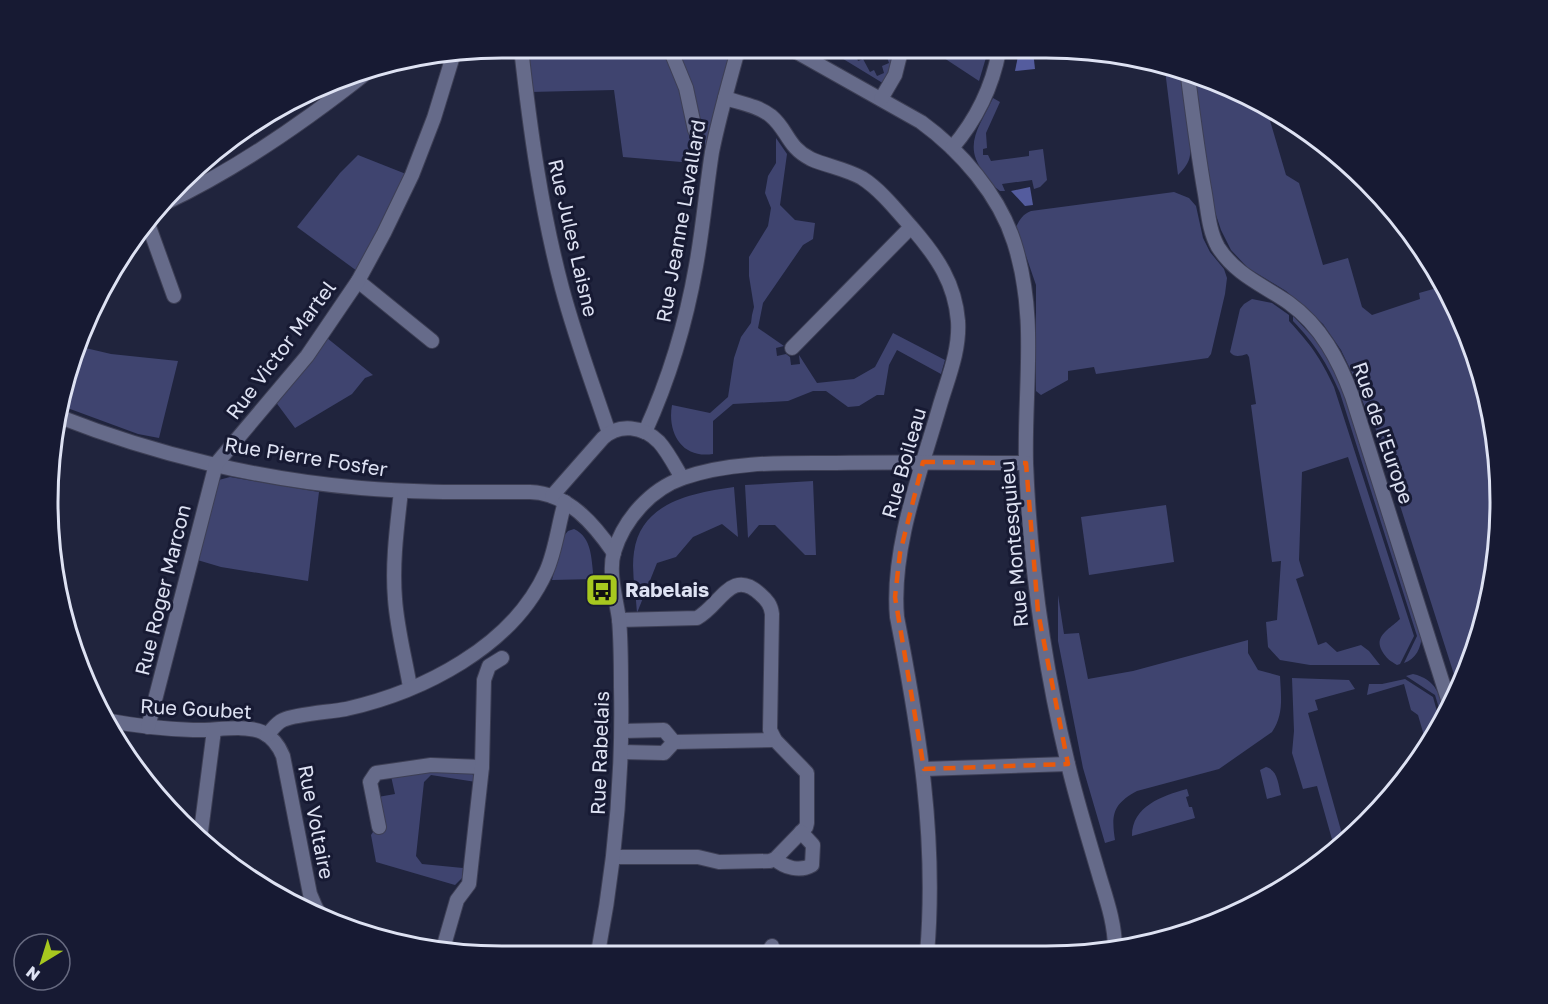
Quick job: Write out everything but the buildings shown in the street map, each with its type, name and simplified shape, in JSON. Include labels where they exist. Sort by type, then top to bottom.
[{"type":"street","name":"Rue Jules Laisne","points":[[522,58],[531,135],[547,228],[570,316],[609,433]]},
{"type":"street","points":[[674,58],[686,88],[695,130]]},
{"type":"street","name":"Rue Jeanne Lavallard","points":[[645,432],[670,370],[689,301],[701,236],[710,166],[736,58]]},
{"type":"street","name":"Rue Montesquieu","points":[[807,58],[921,122],[952,148],[985,187],[1000,209],[1010,230],[1019,261],[1029,319],[1026,463],[1028,519],[1038,612],[1068,764],[1110,913],[1114,940]]},
{"type":"street","points":[[881,99],[895,75],[899,58]]},
{"type":"street","points":[[952,148],[971,124],[983,102],[997,58]]},
{"type":"street","name":"Rue Victor Martel","points":[[216,464],[297,369],[358,281],[416,165],[434,118],[451,61]]},
{"type":"street","name":"Rue de l'Europe","points":[[1189,82],[1202,180],[1215,240],[1224,255],[1240,272],[1288,303],[1307,319],[1324,339],[1340,365],[1446,693]]},
{"type":"street","points":[[183,194],[256,153],[298,125],[350,85]]},
{"type":"street","name":"Rue Boileau","points":[[725,98],[760,110],[773,118],[790,144],[802,154],[862,179],[876,190],[933,251],[943,268],[954,299],[958,321],[955,357],[923,462],[900,553],[895,597],[924,769],[929,878],[927,946]]},
{"type":"street","points":[[792,348],[911,227]]},
{"type":"street","points":[[151,231],[174,296]]},
{"type":"street","points":[[358,281],[432,341]]},
{"type":"street","name":"Rue Pierre Fosfer","points":[[66,419],[127,441],[216,464],[310,482],[401,491],[530,492],[552,496],[565,502],[588,520],[614,553]]},
{"type":"street","points":[[552,496],[609,433],[619,428],[645,432],[661,444],[682,478]]},
{"type":"street","points":[[614,553],[627,525],[642,505],[656,492],[682,478],[716,470],[766,464],[1026,463]]},
{"type":"street","name":"Rue Roger Marcon","points":[[148,727],[216,464]]},
{"type":"street","points":[[401,491],[394,590],[410,687]]},
{"type":"street","name":"Rue Goubet","points":[[117,722],[148,727],[249,729],[267,735],[283,720],[354,707],[439,675],[471,657],[491,642],[523,609],[547,570],[565,502]]},
{"type":"street","name":"Rue Rabelais","points":[[599,946],[614,856],[622,752],[619,620],[614,588],[614,553]]},
{"type":"street","points":[[619,620],[697,618],[733,586],[743,585],[755,590],[766,600],[771,608],[769,725],[775,740],[807,773],[807,823],[775,859]]},
{"type":"street","points":[[444,942],[457,900],[469,884],[482,767],[484,680],[489,666],[502,658]]},
{"type":"street","points":[[201,828],[213,730]]},
{"type":"street","points":[[622,731],[664,730],[674,742]]},
{"type":"street","name":"Rue Voltaire","points":[[267,735],[283,756],[310,894],[314,904]]},
{"type":"street","points":[[622,752],[664,753],[674,742],[775,740]]},
{"type":"street","points":[[924,769],[1068,764]]},
{"type":"street","points":[[379,827],[370,782],[376,773],[431,765],[482,767]]},
{"type":"street","points":[[614,856],[698,857],[719,862],[775,859],[789,867],[806,868],[812,865],[813,845],[801,832]]},
{"type":"street","points":[[310,894],[310,902]]},
{"type":"highlighted area","points":[[923,462],[1026,463],[1038,612],[1068,764],[924,769],[895,597],[900,553]]},
{"type":"shaded area","points":[[528,58],[669,58],[685,104],[691,133],[693,163],[623,157],[614,90],[530,92]]},
{"type":"shaded area","points":[[679,58],[729,58],[706,148],[695,103]]},
{"type":"shaded area","points":[[842,58],[857,58],[858,61],[863,59],[870,72],[874,70],[877,76],[884,73],[882,66],[889,63],[887,58],[894,58],[885,82],[881,82]]},
{"type":"shaded area","points":[[944,58],[986,58],[979,81]]},
{"type":"shaded area","points":[[1018,58],[1034,58],[1035,69],[1015,71]]},
{"type":"shaded area","points":[[1166,75],[1182,80],[1189,126],[1191,146],[1189,158],[1186,166],[1178,175]]},
{"type":"shaded area","points":[[1196,85],[1242,104],[1270,119],[1286,175],[1299,183],[1323,265],[1348,258],[1362,307],[1372,315],[1420,299],[1419,293],[1435,289],[1444,306],[1466,359],[1481,415],[1489,473],[1490,502],[1486,560],[1481,589],[1466,645],[1454,676],[1374,424],[1367,413],[1341,350],[1323,324],[1286,291],[1248,268],[1231,250],[1213,206]]},
{"type":"shaded area","points":[[993,98],[1000,102],[986,133],[987,148],[983,149],[983,155],[988,155],[991,161],[1029,156],[1029,151],[1043,149],[1047,180],[1040,187],[1034,189],[1032,180],[1002,184],[1005,191],[1000,191],[978,163],[974,153],[975,136]]},
{"type":"shaded area","points":[[776,138],[787,154],[780,205],[795,220],[815,223],[813,239],[803,245],[763,303],[758,328],[784,346],[776,348],[777,356],[786,354],[790,357],[791,365],[800,364],[799,355],[817,383],[854,379],[875,367],[893,333],[945,360],[941,374],[897,350],[889,365],[884,395],[877,395],[859,406],[848,407],[826,391],[813,391],[788,401],[733,404],[713,421],[713,454],[693,452],[679,442],[675,434],[672,425],[672,405],[710,413],[728,397],[734,358],[741,337],[751,323],[754,307],[749,276],[749,257],[768,226],[771,208],[765,193],[768,176],[776,163]]},
{"type":"shaded area","points":[[358,155],[406,174],[357,271],[297,227],[340,173]]},
{"type":"shaded area","points":[[1030,187],[1033,205],[1025,206],[1011,191]]},
{"type":"shaded area","points":[[1174,192],[1189,198],[1196,206],[1203,238],[1210,252],[1224,269],[1227,278],[1211,354],[1208,358],[1096,374],[1094,367],[1068,371],[1068,380],[1041,395],[1036,391],[1036,285],[1016,227],[1020,219],[1031,211]]},
{"type":"shaded area","points":[[1252,299],[1272,303],[1289,315],[1289,321],[1314,352],[1334,387],[1414,636],[1400,664],[1397,665],[1388,659],[1380,646],[1381,637],[1400,619],[1348,457],[1302,472],[1299,560],[1304,576],[1296,579],[1318,645],[1326,642],[1337,652],[1361,645],[1380,665],[1310,665],[1280,660],[1268,647],[1266,622],[1277,620],[1281,561],[1272,562],[1251,405],[1256,404],[1249,357],[1247,354],[1236,356],[1230,352],[1240,309]]},
{"type":"shaded area","points":[[1293,316],[1316,340],[1337,374],[1422,635],[1417,652],[1412,659],[1404,663],[1417,636],[1340,393],[1325,363],[1293,321]]},
{"type":"shaded area","points":[[327,338],[373,375],[365,378],[352,394],[295,428],[275,401]]},
{"type":"shaded area","points":[[86,348],[111,354],[178,361],[159,438],[138,434],[69,408]]},
{"type":"shaded area","points":[[230,477],[319,492],[308,581],[221,567],[194,559],[215,481]]},
{"type":"shaded area","points":[[813,481],[816,555],[805,555],[775,525],[759,525],[748,538],[745,485]]},
{"type":"shaded area","points":[[734,487],[738,537],[722,524],[693,537],[676,557],[657,563],[637,613],[633,560],[639,535],[647,522],[671,503],[686,497]]},
{"type":"shaded area","points":[[1166,505],[1174,562],[1089,575],[1081,517]]},
{"type":"shaded area","points":[[574,529],[585,538],[588,544],[594,579],[552,580],[563,537],[568,531]]},
{"type":"shaded area","points":[[1058,595],[1064,634],[1079,633],[1088,679],[1133,671],[1248,640],[1248,653],[1258,670],[1280,676],[1280,712],[1272,732],[1219,769],[1137,791],[1129,796],[1118,805],[1114,816],[1115,840],[1105,843],[1083,768],[1058,641]]},
{"type":"shaded area","points":[[1413,674],[1421,676],[1432,684],[1442,701],[1439,708],[1435,695],[1406,676]]},
{"type":"shaded area","points":[[1292,678],[1349,680],[1355,689],[1315,700],[1318,710],[1308,713],[1341,832],[1332,840],[1317,786],[1303,789],[1292,753],[1294,731]]},
{"type":"shaded area","points":[[1405,679],[1433,697],[1437,711],[1424,734],[1418,715],[1411,710],[1404,684],[1367,695],[1369,684]]},
{"type":"shaded area","points":[[1266,767],[1275,774],[1281,795],[1267,799],[1260,770]]},
{"type":"shaded area","points":[[429,771],[470,773],[476,776],[476,782],[431,775],[424,782],[416,856],[422,864],[463,868],[462,878],[455,885],[376,862],[371,835],[373,832],[385,830],[378,797],[395,794],[391,776]]},
{"type":"shaded area","points":[[1187,789],[1189,796],[1186,797],[1195,818],[1132,836],[1137,817],[1150,804]]},
{"type":"place","name":"Rabelais","points":[[602,590]]}]
